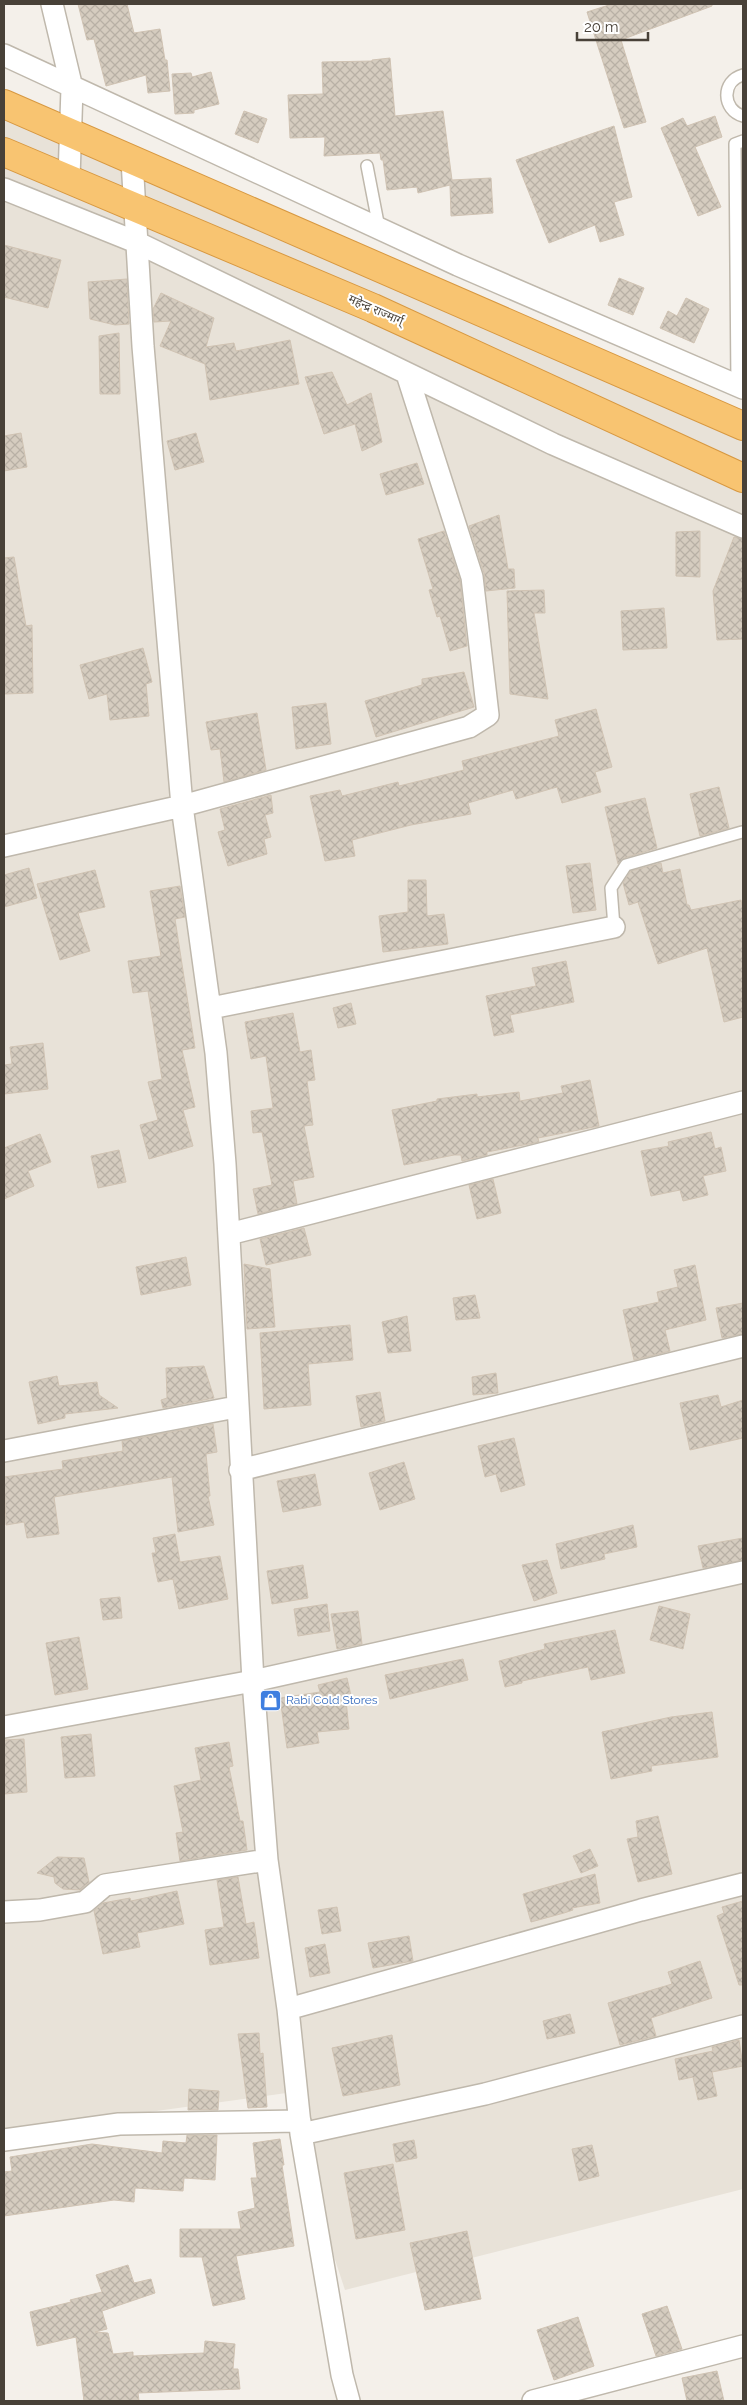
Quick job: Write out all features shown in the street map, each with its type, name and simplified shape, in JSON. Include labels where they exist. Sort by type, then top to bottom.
[{"type":"highway","points":[[4,104],[72,135],[390,270],[743,426]]},
{"type":"highway","name":"महेन्द्र राज्मार्ग्","points":[[4,152],[373,308],[743,478]]},
{"type":"street","points":[[52,4],[72,88],[72,135],[69,178]]},
{"type":"street","points":[[4,55],[379,228],[740,386]]},
{"type":"street","points":[[132,160],[136,242],[182,806],[216,1053],[253,1681],[267,1860],[288,2009],[300,2127],[342,2375],[349,2401]]},
{"type":"street","points":[[4,189],[136,242],[553,444],[743,527]]},
{"type":"street","points":[[4,846],[182,806],[468,727],[488,715],[472,577],[407,374]]},
{"type":"street","points":[[211,1008],[614,927]]},
{"type":"street","points":[[228,1234],[743,1102]]},
{"type":"street","points":[[240,1470],[743,1346]]},
{"type":"street","points":[[4,1451],[236,1407]]},
{"type":"street","points":[[4,1727],[253,1681],[743,1572]]},
{"type":"street","points":[[4,1912],[40,1910],[85,1902],[105,1885],[267,1860]]},
{"type":"street","points":[[288,2009],[641,1910],[743,1884]]},
{"type":"street","points":[[4,2140],[119,2124],[300,2127],[485,2094],[743,2026]]},
{"type":"street","points":[[533,2401],[743,2346]]},
{"type":"lane","points":[[743,75],[733,80],[726,93],[729,106],[734,112],[743,116]]},
{"type":"lane","points":[[740,386],[734,144],[743,142]]},
{"type":"lane","points":[[367,166],[379,228]]},
{"type":"lane","points":[[614,927],[611,888],[626,865],[742,832]]},
{"type":"shaded area","points":[[4,93],[743,437],[743,2189],[345,2290],[321,2217],[301,2091],[4,2132]]},
{"type":"building","points":[[78,4],[127,4],[134,33],[160,29],[165,60],[167,60],[170,91],[148,93],[146,75],[106,86],[94,39],[87,40]]},
{"type":"building","points":[[612,4],[712,4],[712,6],[621,40],[646,122],[624,128],[587,12]]},
{"type":"building","points":[[390,58],[395,116],[443,111],[452,180],[491,178],[493,213],[451,216],[450,185],[418,193],[417,187],[387,190],[383,160],[381,160],[380,153],[324,156],[325,137],[290,138],[288,95],[323,94],[322,62],[372,61]]},
{"type":"building","points":[[211,72],[219,104],[194,110],[194,113],[175,114],[172,74],[191,73],[192,77]]},
{"type":"building","points":[[244,111],[267,119],[258,143],[235,134]]},
{"type":"building","points":[[715,116],[722,137],[695,147],[721,207],[698,216],[661,128],[683,118],[687,126]]},
{"type":"building","points":[[614,126],[632,197],[614,202],[624,235],[600,242],[595,225],[549,243],[516,160]]},
{"type":"building","points":[[4,245],[61,260],[48,308],[4,297]]},
{"type":"building","points":[[619,278],[644,288],[633,315],[608,305]]},
{"type":"building","points":[[127,279],[129,324],[115,325],[90,319],[88,282]]},
{"type":"building","points":[[161,293],[214,318],[206,347],[234,343],[236,351],[290,340],[299,384],[210,400],[205,364],[160,346],[171,321],[154,322],[153,309]]},
{"type":"building","points":[[686,298],[709,309],[694,343],[660,328],[668,311],[677,316]]},
{"type":"building","points":[[119,333],[120,394],[100,394],[99,336]]},
{"type":"building","points":[[332,372],[347,405],[371,393],[382,442],[362,451],[355,424],[324,434],[305,377]]},
{"type":"building","points":[[21,433],[27,467],[4,471],[4,436]]},
{"type":"building","points":[[196,433],[204,462],[175,470],[167,441]]},
{"type":"building","points":[[417,463],[424,484],[386,495],[380,474]]},
{"type":"building","points":[[499,515],[508,569],[514,569],[515,588],[486,591],[484,573],[469,526]]},
{"type":"building","points":[[444,531],[460,580],[467,646],[450,651],[440,616],[437,617],[429,590],[433,589],[418,539]]},
{"type":"building","points":[[700,531],[700,577],[676,576],[676,532]]},
{"type":"building","points":[[734,537],[743,539],[743,639],[717,640],[713,591]]},
{"type":"building","points":[[14,557],[26,626],[32,625],[33,693],[4,694],[4,558]]},
{"type":"building","points":[[544,590],[545,613],[534,613],[548,699],[510,694],[507,591]]},
{"type":"building","points":[[664,608],[667,648],[623,650],[621,611]]},
{"type":"building","points":[[143,648],[152,682],[146,684],[149,716],[110,720],[107,694],[89,699],[80,665]]},
{"type":"building","points":[[464,672],[474,707],[376,737],[365,701],[422,685],[422,679]]},
{"type":"building","points":[[326,703],[331,744],[296,749],[292,707]]},
{"type":"building","points":[[596,709],[612,767],[595,772],[601,792],[562,803],[557,787],[516,799],[513,790],[468,803],[471,814],[411,825],[352,840],[355,856],[325,861],[310,796],[340,790],[342,796],[398,782],[399,786],[464,770],[462,761],[559,736],[555,720]]},
{"type":"building","points":[[257,713],[266,770],[224,782],[220,749],[211,750],[206,722]]},
{"type":"building","points":[[719,787],[729,828],[700,836],[690,794]]},
{"type":"building","points":[[271,795],[273,813],[265,815],[271,837],[264,839],[267,854],[228,866],[218,832],[225,830],[220,809]]},
{"type":"building","points":[[645,798],[657,848],[624,858],[618,864],[605,807]]},
{"type":"building","points":[[590,863],[596,910],[573,913],[566,866]]},
{"type":"building","points":[[661,863],[663,873],[680,869],[687,905],[689,905],[691,910],[741,900],[743,910],[743,1017],[724,1022],[707,948],[658,964],[638,902],[629,905],[623,883],[631,871]]},
{"type":"building","points":[[29,868],[37,898],[4,907],[4,875]]},
{"type":"building","points":[[95,870],[105,907],[78,913],[90,951],[60,960],[37,884]]},
{"type":"building","points":[[408,880],[426,880],[427,916],[444,914],[448,944],[383,952],[379,916],[408,912]]},
{"type":"building","points":[[180,886],[185,917],[175,919],[195,1048],[182,1050],[195,1107],[183,1110],[193,1146],[149,1159],[140,1125],[158,1120],[148,1082],[162,1079],[148,991],[133,993],[128,961],[161,956],[150,891]]},
{"type":"building","points":[[566,961],[574,1002],[510,1015],[514,1032],[494,1036],[486,996],[536,986],[532,968]]},
{"type":"building","points":[[351,1003],[356,1024],[338,1028],[333,1008]]},
{"type":"building","points":[[293,1013],[300,1052],[311,1050],[315,1080],[307,1081],[313,1125],[304,1126],[314,1177],[293,1181],[297,1204],[258,1214],[253,1189],[272,1185],[262,1132],[253,1133],[251,1111],[273,1108],[266,1056],[251,1059],[245,1022]]},
{"type":"building","points":[[43,1043],[48,1089],[4,1094],[4,1065],[12,1064],[10,1047]]},
{"type":"building","points":[[590,1080],[599,1126],[538,1138],[539,1142],[487,1152],[487,1155],[462,1161],[461,1155],[454,1155],[404,1165],[392,1110],[437,1101],[437,1099],[477,1094],[477,1097],[519,1092],[520,1101],[563,1093],[561,1086]]},
{"type":"building","points":[[711,1132],[715,1149],[721,1147],[726,1171],[703,1176],[708,1195],[683,1201],[680,1190],[651,1196],[641,1151],[669,1146],[668,1142]]},
{"type":"building","points":[[40,1134],[51,1162],[28,1171],[34,1186],[4,1199],[4,1148]]},
{"type":"building","points":[[119,1150],[126,1182],[98,1188],[91,1156]]},
{"type":"building","points":[[493,1179],[501,1213],[477,1219],[469,1185]]},
{"type":"building","points":[[304,1228],[311,1255],[266,1265],[260,1239]]},
{"type":"building","points":[[186,1257],[191,1285],[141,1295],[136,1267]]},
{"type":"building","points":[[244,1264],[270,1269],[275,1327],[247,1329]]},
{"type":"building","points":[[695,1265],[706,1320],[665,1330],[670,1351],[634,1360],[623,1310],[659,1302],[657,1292],[678,1287],[674,1270]]},
{"type":"building","points":[[475,1295],[480,1318],[456,1320],[453,1298]]},
{"type":"building","points":[[743,1303],[743,1334],[722,1338],[716,1308]]},
{"type":"building","points":[[407,1316],[411,1351],[388,1353],[382,1322]]},
{"type":"building","points":[[350,1325],[353,1360],[308,1364],[311,1405],[264,1409],[260,1333]]},
{"type":"building","points":[[204,1366],[214,1398],[163,1408],[161,1400],[167,1398],[166,1368]]},
{"type":"building","points":[[496,1373],[498,1393],[473,1395],[472,1377]]},
{"type":"building","points":[[57,1376],[59,1386],[97,1382],[99,1395],[118,1408],[65,1414],[65,1418],[38,1424],[29,1382]]},
{"type":"building","points":[[380,1392],[385,1421],[361,1427],[356,1396]]},
{"type":"building","points":[[718,1395],[721,1407],[743,1400],[743,1438],[690,1450],[680,1403]]},
{"type":"building","points":[[213,1424],[217,1452],[206,1454],[210,1496],[208,1496],[214,1525],[178,1532],[172,1477],[54,1497],[59,1534],[27,1538],[24,1522],[6,1525],[4,1477],[63,1469],[62,1461],[123,1451],[122,1441]]},
{"type":"building","points":[[514,1438],[525,1485],[501,1492],[496,1474],[485,1477],[478,1446]]},
{"type":"building","points":[[404,1462],[415,1499],[380,1510],[369,1473]]},
{"type":"building","points":[[315,1474],[321,1505],[283,1512],[277,1481]]},
{"type":"building","points":[[633,1525],[637,1547],[604,1554],[605,1559],[561,1569],[556,1544]]},
{"type":"building","points":[[175,1534],[180,1562],[220,1556],[228,1599],[179,1609],[173,1579],[158,1582],[152,1553],[156,1553],[153,1538]]},
{"type":"building","points":[[743,1538],[743,1560],[703,1568],[698,1546]]},
{"type":"building","points":[[547,1560],[557,1593],[534,1601],[522,1565]]},
{"type":"building","points":[[303,1565],[308,1598],[272,1604],[267,1571]]},
{"type":"building","points":[[120,1597],[122,1618],[103,1620],[100,1599]]},
{"type":"building","points":[[327,1604],[330,1631],[298,1636],[294,1609]]},
{"type":"building","points":[[659,1606],[690,1614],[683,1649],[650,1640]]},
{"type":"building","points":[[358,1611],[362,1644],[337,1649],[331,1614]]},
{"type":"building","points":[[615,1630],[625,1673],[591,1680],[588,1667],[522,1681],[522,1683],[505,1687],[499,1661],[545,1649],[544,1644]]},
{"type":"building","points":[[79,1637],[88,1689],[55,1695],[46,1643]]},
{"type":"building","points":[[463,1659],[468,1680],[390,1699],[385,1675]]},
{"type":"building","points":[[347,1678],[352,1700],[346,1701],[349,1729],[317,1732],[319,1743],[287,1748],[280,1698],[320,1692],[318,1685]]},
{"type":"building","points":[[712,1712],[718,1757],[651,1766],[652,1771],[611,1779],[602,1732],[671,1717]]},
{"type":"building","points":[[91,1734],[95,1776],[65,1778],[61,1737]]},
{"type":"building","points":[[24,1739],[27,1792],[4,1794],[4,1740]]},
{"type":"building","points":[[229,1742],[233,1766],[229,1767],[240,1821],[243,1821],[247,1850],[180,1861],[176,1833],[183,1832],[174,1786],[201,1780],[195,1748]]},
{"type":"building","points":[[658,1816],[672,1874],[638,1882],[627,1839],[638,1837],[636,1821]]},
{"type":"building","points":[[590,1849],[598,1866],[581,1873],[573,1856]]},
{"type":"building","points":[[57,1857],[84,1858],[89,1882],[80,1890],[63,1889],[55,1883],[54,1877],[37,1873]]},
{"type":"building","points":[[595,1874],[600,1903],[572,1908],[573,1910],[531,1922],[523,1894]]},
{"type":"building","points":[[238,1877],[246,1924],[254,1922],[259,1958],[210,1965],[205,1930],[224,1927],[217,1880]]},
{"type":"building","points":[[177,1891],[184,1924],[137,1933],[140,1947],[103,1954],[94,1911],[103,1903],[130,1898],[131,1901]]},
{"type":"building","points":[[743,1901],[743,1985],[739,1985],[717,1916],[724,1913],[722,1907]]},
{"type":"building","points":[[337,1907],[341,1931],[322,1934],[318,1910]]},
{"type":"building","points":[[409,1936],[413,1961],[373,1968],[368,1943]]},
{"type":"building","points":[[325,1944],[330,1973],[310,1977],[305,1948]]},
{"type":"building","points":[[700,1961],[712,1998],[651,2018],[656,2036],[620,2045],[608,2003],[672,1984],[668,1972]]},
{"type":"building","points":[[570,2014],[575,2033],[547,2039],[543,2021]]},
{"type":"building","points":[[259,2033],[260,2054],[263,2053],[267,2107],[248,2108],[238,2034]]},
{"type":"building","points":[[392,2035],[400,2085],[343,2096],[332,2048]]},
{"type":"building","points":[[739,2040],[743,2066],[712,2072],[717,2096],[698,2100],[693,2077],[679,2080],[675,2059],[713,2051],[712,2047]]},
{"type":"building","points":[[189,2089],[219,2091],[218,2110],[188,2110]]},
{"type":"building","points":[[187,2135],[217,2135],[215,2180],[184,2178],[183,2191],[135,2188],[134,2202],[114,2200],[4,2216],[4,2172],[12,2171],[10,2157],[92,2144],[162,2153],[163,2141],[186,2143]]},
{"type":"building","points":[[280,2139],[294,2246],[236,2256],[245,2299],[213,2306],[202,2257],[180,2257],[180,2229],[241,2229],[238,2212],[255,2208],[251,2178],[257,2178],[253,2143]]},
{"type":"building","points":[[414,2140],[417,2158],[396,2162],[393,2144]]},
{"type":"building","points":[[592,2145],[599,2176],[579,2181],[572,2149]]},
{"type":"building","points":[[393,2164],[405,2230],[356,2239],[344,2173]]},
{"type":"building","points":[[467,2231],[481,2299],[425,2310],[410,2243]]},
{"type":"building","points":[[128,2265],[134,2283],[151,2279],[155,2293],[102,2311],[107,2329],[95,2332],[108,2333],[113,2354],[133,2352],[133,2356],[204,2353],[205,2341],[235,2344],[233,2369],[238,2369],[240,2389],[138,2393],[139,2401],[84,2401],[76,2337],[37,2346],[30,2312],[102,2292],[96,2275]]},
{"type":"building","points":[[667,2306],[682,2349],[656,2356],[642,2314]]},
{"type":"building","points":[[578,2317],[594,2366],[554,2380],[537,2330]]},
{"type":"building","points":[[717,2371],[724,2401],[687,2401],[682,2378]]},
{"type":"place","name":"Rabi Cold Stores","points":[[270,1700]]}]
